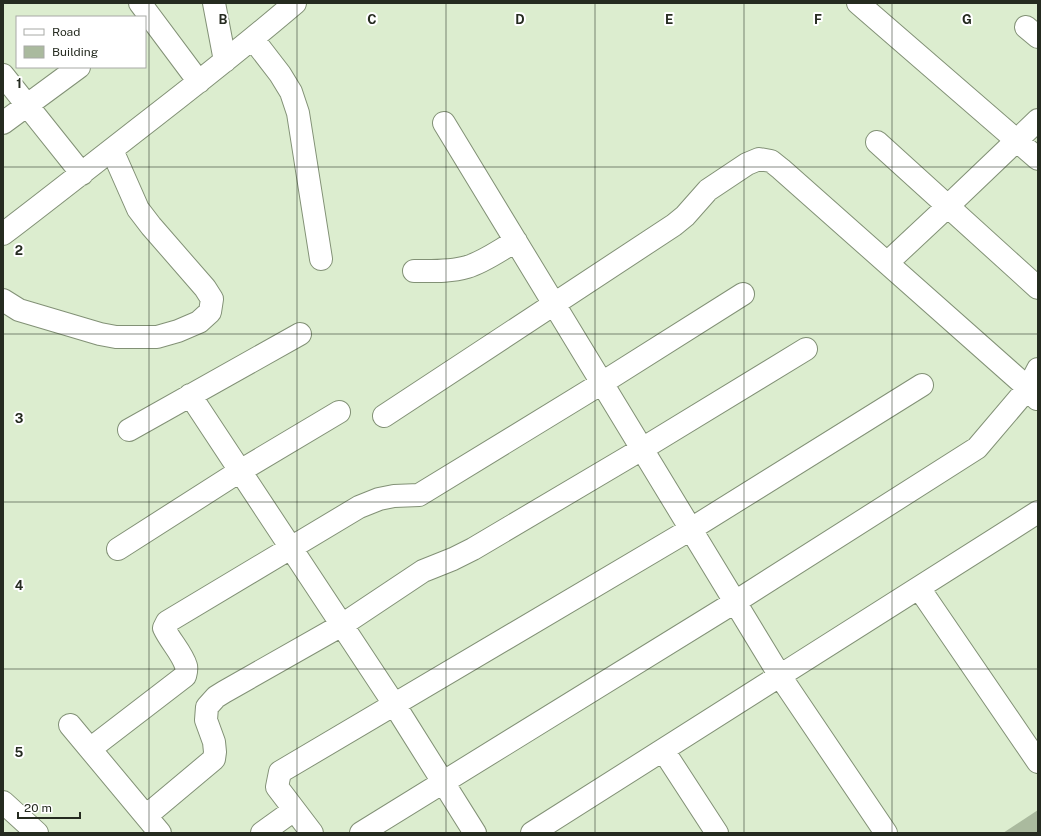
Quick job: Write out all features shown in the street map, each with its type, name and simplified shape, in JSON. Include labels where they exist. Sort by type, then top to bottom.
[{"type":"street","points":[[214,3],[225,61]]},
{"type":"street","points":[[3,234],[199,82],[295,3]]},
{"type":"street","points":[[858,3],[1038,159]]},
{"type":"street","points":[[144,11],[199,82]]},
{"type":"street","points":[[253,39],[280,74],[291,92],[298,113],[321,259]]},
{"type":"street","points":[[3,123],[28,106],[77,68]]},
{"type":"street","points":[[3,75],[82,174]]},
{"type":"street","points":[[887,263],[1038,120]]},
{"type":"street","points":[[444,123],[780,676],[886,833]]},
{"type":"street","points":[[877,142],[1038,288]]},
{"type":"street","points":[[3,300],[19,310],[100,334],[116,337],[157,337],[178,331],[199,322],[210,312],[212,299],[205,288],[138,209],[112,150]]},
{"type":"street","points":[[384,416],[674,225],[685,216],[708,190],[747,164],[760,159],[771,161],[781,169],[1033,394]]},
{"type":"street","points":[[414,272],[453,270],[467,267],[481,261],[516,241]]},
{"type":"street","points":[[90,749],[185,676],[187,668],[183,658],[164,628],[167,622],[359,507],[379,499],[394,496],[419,495],[602,383],[743,294]]},
{"type":"street","points":[[129,430],[300,334]]},
{"type":"street","points":[[146,816],[214,759],[214,742],[206,720],[207,707],[216,697],[342,625],[423,571],[473,549],[642,449],[806,349]]},
{"type":"street","points":[[361,833],[735,602],[977,448],[1033,394],[1038,368]]},
{"type":"street","points":[[312,833],[277,787],[280,772],[691,530],[922,385]]},
{"type":"street","points":[[190,395],[394,704],[475,833]]},
{"type":"street","points":[[118,549],[240,471],[340,412]]},
{"type":"street","points":[[532,833],[1038,512]]},
{"type":"street","points":[[919,588],[1038,762]]},
{"type":"street","points":[[70,725],[160,833]]},
{"type":"street","points":[[663,750],[717,833]]},
{"type":"street","points":[[3,802],[37,833]]},
{"type":"street","points":[[262,833],[294,810]]},
{"type":"building","points":[[1038,810],[1038,833],[1003,833]]}]
